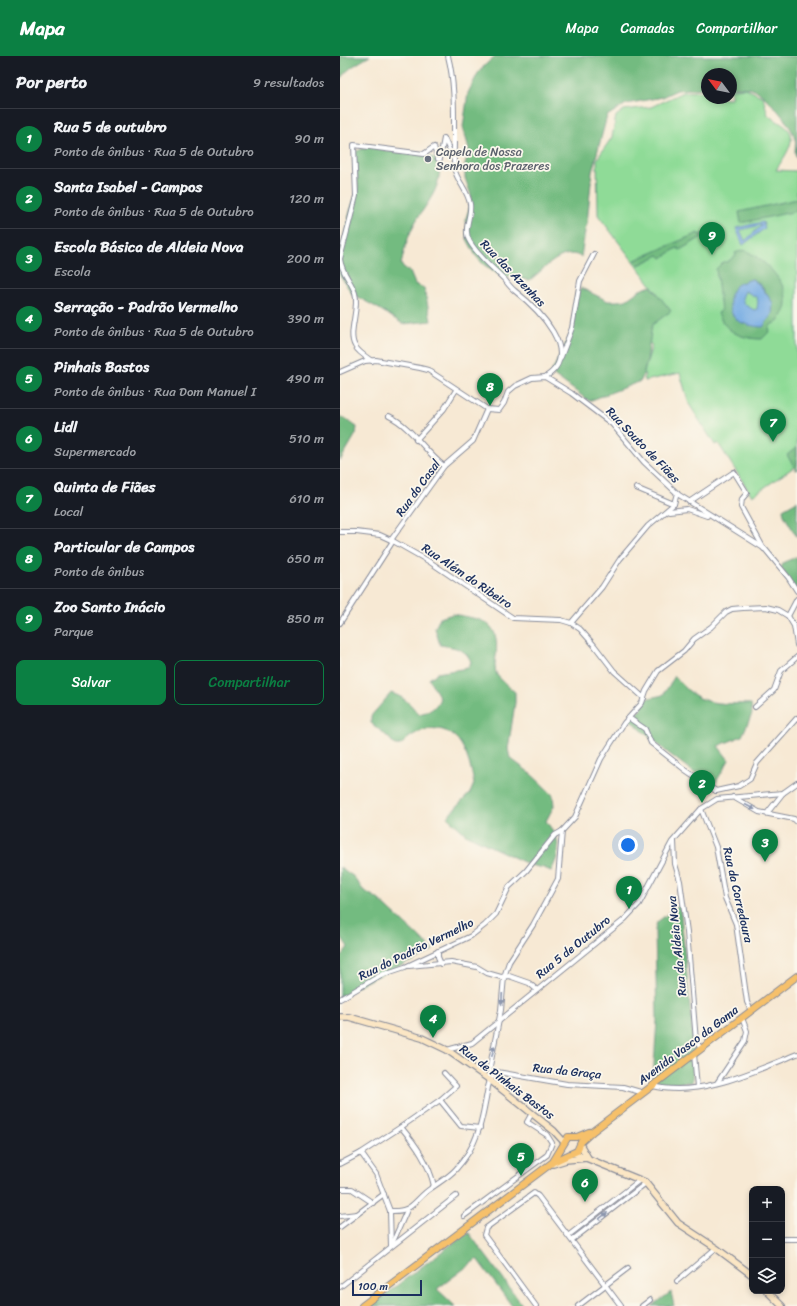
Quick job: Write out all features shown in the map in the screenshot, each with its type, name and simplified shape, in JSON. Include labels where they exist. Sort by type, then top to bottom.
[{"type":"main road","name":"Avenida Vasco da Gama","points":[[362,1306],[547,1166],[573,1153],[580,1142],[593,1131],[797,976]]},
{"type":"main road","name":"Avenida Vasco da Gama","points":[[553,1162],[565,1142],[580,1142]]},
{"type":"main road","points":[[565,1142],[573,1153]]},
{"type":"street","name":"Rua das Azenhas","points":[[448,56],[453,85],[455,170],[470,203],[467,228],[470,242],[514,291],[523,296],[545,320],[555,337],[560,353],[559,364]]},
{"type":"street","points":[[372,361],[355,347],[353,340],[356,298],[355,293],[342,272],[340,259],[356,196],[354,144],[424,154],[434,147],[438,159],[440,159],[444,138],[454,161]]},
{"type":"street","points":[[340,372],[365,362],[372,361],[393,363],[428,370],[456,390],[487,409],[499,410],[504,403],[508,392],[515,386],[532,378],[545,377],[554,372],[559,364],[572,328],[580,281],[594,254]]},
{"type":"street","name":"Rua Souto de Fiães","points":[[545,377],[576,396],[612,424],[644,462],[677,493],[713,518],[765,549],[788,577],[797,591]]},
{"type":"street","points":[[416,440],[444,409],[456,390]]},
{"type":"street","name":"Rua do Casal","points":[[340,623],[392,540],[444,466],[473,441],[487,409]]},
{"type":"street","points":[[389,416],[408,428],[416,440],[444,466]]},
{"type":"street","points":[[689,502],[734,472],[747,493],[742,499],[741,507],[765,549]]},
{"type":"street","points":[[636,488],[674,504]]},
{"type":"street","points":[[644,698],[614,671],[584,634],[571,623],[602,587],[620,559],[648,526],[674,504],[677,493]]},
{"type":"street","points":[[665,512],[674,509],[686,509],[713,518]]},
{"type":"street","name":"Rua Além do Ribeiro","points":[[340,532],[380,535],[392,540],[430,562],[513,618],[561,620],[571,623]]},
{"type":"street","points":[[797,599],[788,616],[794,626],[797,645]]},
{"type":"street","name":"Rua do Padrão Vermelho","points":[[340,999],[381,975],[405,967],[471,936],[496,914],[509,887],[526,871],[555,835],[562,831],[575,817],[601,760],[629,718],[638,708],[658,671],[684,651],[694,639],[711,627],[726,612],[738,608],[766,607],[778,610],[788,616]]},
{"type":"street","points":[[755,707],[774,690],[781,671],[797,657]]},
{"type":"street","points":[[629,718],[644,729],[652,743],[684,769],[716,791],[739,786],[750,779],[757,762],[797,718]]},
{"type":"street","points":[[768,812],[783,793],[797,783]]},
{"type":"street","points":[[716,791],[717,799]]},
{"type":"street","name":"Rua 5 de Outubro","points":[[446,1050],[472,1044],[625,919],[639,904],[674,840],[701,809],[717,799],[783,793]]},
{"type":"street","points":[[733,797],[759,812],[768,812],[794,819],[797,822]]},
{"type":"street","name":"Rua da Corredoura","points":[[701,809],[716,847],[725,898],[736,924],[747,1002],[751,1011]]},
{"type":"street","points":[[391,1246],[407,1210],[455,1170],[469,1154],[479,1135],[490,1080],[490,1066],[499,1022],[504,977],[509,962],[533,925],[558,879],[562,831]]},
{"type":"street","name":"Rua da Aldeia Nova","points":[[674,840],[675,864],[680,881],[687,932],[696,1041],[701,1049]]},
{"type":"street","points":[[438,951],[438,957],[441,964]]},
{"type":"street","points":[[405,967],[451,962],[477,966],[487,973],[504,977],[509,976],[529,983],[537,990]]},
{"type":"street","points":[[340,1016],[349,1017],[422,1038],[446,1050]]},
{"type":"street","points":[[717,1083],[745,1041],[747,1031],[742,1018]]},
{"type":"street","name":"Rua de Pinhais Bastos","points":[[446,1050],[490,1080],[554,1131],[565,1142]]},
{"type":"street","points":[[694,1054],[697,1087]]},
{"type":"street","points":[[653,1086],[663,1088],[697,1087],[717,1083],[753,1072],[797,1054]]},
{"type":"street","name":"Rua da Graça","points":[[490,1080],[497,1072],[566,1084],[622,1087],[644,1093]]},
{"type":"street","points":[[340,1164],[361,1153],[401,1127],[440,1100],[456,1086],[444,1073]]},
{"type":"street","points":[[440,1100],[461,1126],[480,1128]]},
{"type":"street","points":[[464,1216],[547,1155],[552,1143],[547,1135],[527,1122],[532,1113]]},
{"type":"street","points":[[401,1127],[416,1146],[427,1165],[434,1186]]},
{"type":"street","points":[[580,1142],[588,1158]]},
{"type":"street","points":[[361,1153],[376,1174],[390,1211],[391,1246]]},
{"type":"street","points":[[573,1153],[643,1182],[678,1223],[749,1270]]},
{"type":"street","points":[[547,1166],[566,1160],[588,1158]]},
{"type":"street","points":[[568,1235],[643,1182]]},
{"type":"street","points":[[572,1240],[643,1182]]},
{"type":"street","points":[[340,1189],[352,1189],[373,1203]]},
{"type":"street","points":[[536,1306],[484,1235],[486,1228],[534,1193],[538,1196],[572,1240],[621,1306]]},
{"type":"street","points":[[340,1227],[384,1194]]},
{"type":"street","points":[[340,1287],[456,1196]]},
{"type":"street","points":[[390,1211],[407,1210]]},
{"type":"street","points":[[341,1215],[359,1213]]},
{"type":"street","points":[[341,1215],[347,1222]]},
{"type":"street","points":[[785,1239],[797,1239]]},
{"type":"street","points":[[677,1281],[716,1248]]},
{"type":"street","points":[[578,1306],[628,1268]]},
{"type":"street","points":[[770,1294],[782,1306]]},
{"type":"street","points":[[642,1306],[650,1300]]},
{"type":"green space","points":[[340,56],[370,56],[357,63],[340,79]]},
{"type":"green space","points":[[495,56],[797,56],[797,159],[795,154],[796,143],[793,132],[780,113],[763,96],[752,89],[737,87],[737,68],[701,68],[701,88],[677,90],[662,97],[626,104],[607,116],[592,172],[587,224],[581,257],[575,254],[568,254],[554,260],[530,280],[501,276],[483,264],[476,256],[467,239],[466,218],[470,206],[471,195],[465,178],[465,165],[469,149],[463,127],[468,93],[479,71]]},
{"type":"green space","points":[[745,88],[763,97],[768,115],[789,130],[791,135],[790,145],[776,170],[797,171],[797,465],[752,496],[718,443],[715,445],[689,404],[680,373],[645,381],[644,372],[652,345],[647,341],[652,314],[661,311],[658,294],[598,215],[597,159],[612,137],[616,116],[624,110],[651,107],[683,92],[701,91],[701,104],[737,104],[737,89]]},
{"type":"green space","points":[[371,145],[388,151],[422,154],[438,160],[439,178],[437,185],[434,193],[416,221],[411,232],[401,265],[410,272],[415,284],[424,288],[431,321],[403,324],[352,294],[340,275],[340,255],[350,211],[358,188],[355,152]]},
{"type":"green space","points":[[797,199],[797,211],[741,223],[739,212]]},
{"type":"green space","points":[[715,229],[715,231],[709,235],[707,234],[680,250],[677,248],[662,258],[659,255],[639,265],[635,260],[698,233],[699,235]]},
{"type":"green space","points":[[744,250],[751,253],[772,271],[783,286],[786,305],[783,314],[775,324],[773,323],[769,328],[770,331],[762,339],[748,338],[735,333],[725,325],[718,313],[721,311],[716,269],[724,261],[726,263],[736,255],[735,253]],"holes":[[[752,279],[757,282],[767,294],[770,304],[772,314],[766,323],[730,298],[737,285]]]},
{"type":"green space","points":[[651,286],[671,311],[652,325],[647,361],[641,381],[589,401],[551,373],[573,329],[576,293],[581,288],[608,301],[618,301],[626,300],[640,290]]},
{"type":"green space","points":[[340,416],[357,427],[356,434],[340,461]]},
{"type":"green space","points":[[797,447],[797,470],[796,470],[787,455]]},
{"type":"green space","points":[[797,501],[797,537],[784,515],[783,509]]},
{"type":"green space","points":[[797,557],[797,592],[781,568],[784,562]]},
{"type":"green space","points":[[453,614],[481,620],[492,628],[495,635],[497,644],[495,666],[496,673],[500,679],[515,692],[515,703],[508,749],[510,758],[530,773],[553,795],[554,806],[546,821],[557,840],[558,851],[555,864],[551,871],[530,865],[467,835],[447,817],[470,793],[474,784],[464,750],[458,740],[451,734],[444,730],[429,729],[414,734],[401,745],[395,745],[371,723],[371,716],[391,693],[407,701],[418,714],[432,709],[440,698],[429,679],[437,673],[468,668],[471,662],[469,657],[458,649],[440,645],[435,628],[440,618]]},
{"type":"green space","points":[[675,676],[692,693],[708,701],[727,704],[751,704],[752,714],[742,736],[718,746],[729,760],[713,787],[667,752],[630,720],[642,708],[645,699],[663,695]]},
{"type":"green space","points":[[340,867],[354,877],[363,890],[378,899],[433,950],[362,984],[340,998],[340,958],[348,947],[340,935]]},
{"type":"green space","points":[[680,905],[694,1047],[692,1082],[662,1084],[653,1079],[657,1020],[655,930],[657,922]]},
{"type":"green space","points":[[469,1233],[523,1306],[512,1306],[477,1259],[437,1289],[455,1306],[370,1306],[453,1243]]},
{"type":"green space","points":[[671,1292],[674,1306],[652,1306]]},
{"type":"water","points":[[763,222],[765,228],[743,245],[736,228]],"holes":[[[761,226],[745,241],[740,230]]]},
{"type":"water","points":[[752,279],[760,285],[773,303],[772,314],[763,327],[752,326],[739,322],[732,314],[730,300],[732,291],[740,283]],"holes":[[[745,291],[756,297],[758,301],[757,309],[754,310],[744,304],[742,298]]]},
{"type":"place","name":"Capela de Nossa Senhora dos Prazeres","points":[[428,159]]},
{"type":"place","name":"Zoo Santo Inácio","points":[[712,255]]},
{"type":"place","name":"Particular de Campos","points":[[490,406]]},
{"type":"place","name":"Quinta de Fiães","points":[[773,442]]},
{"type":"place","name":"Santa Isabel - Campos","points":[[702,803]]},
{"type":"place","name":"Escola Básica de Aldeia Nova","points":[[765,862]]},
{"type":"place","name":"Rua 5 de outubro","points":[[629,909]]},
{"type":"place","name":"Serração - Padrão Vermelho","points":[[433,1038]]},
{"type":"place","name":"Pinhais Bastos","points":[[521,1176]]},
{"type":"place","name":"Lidl","points":[[585,1202]]}]
